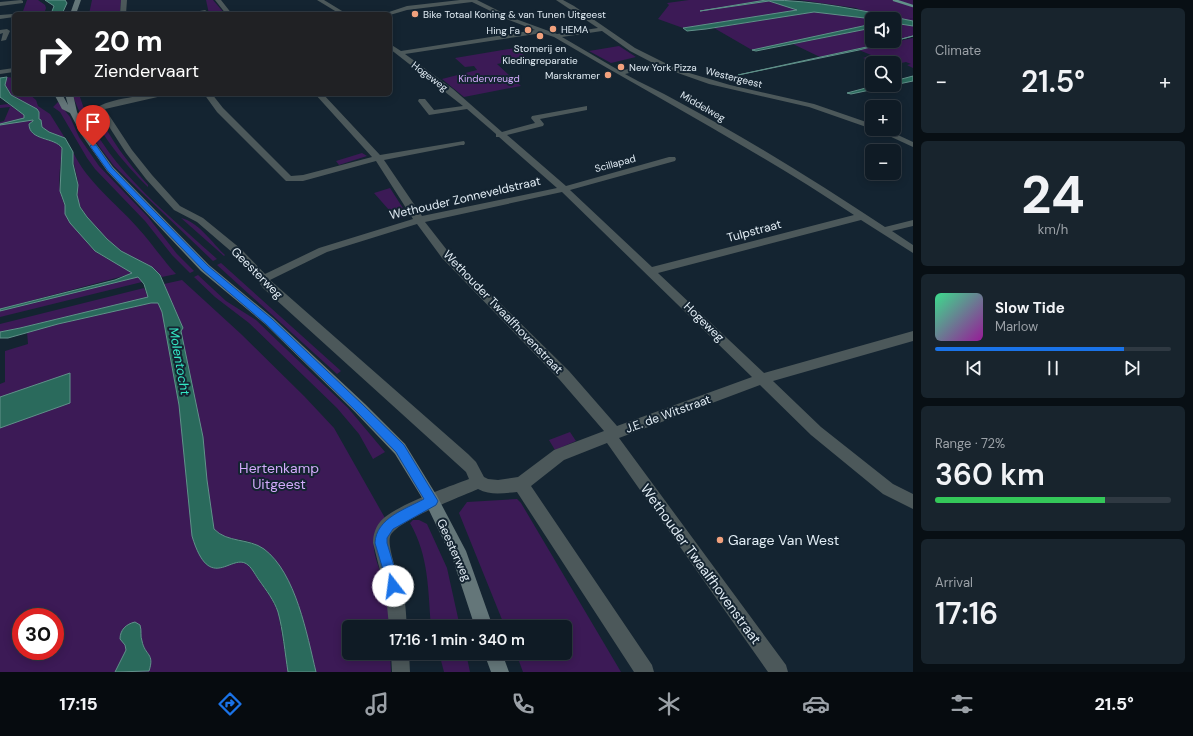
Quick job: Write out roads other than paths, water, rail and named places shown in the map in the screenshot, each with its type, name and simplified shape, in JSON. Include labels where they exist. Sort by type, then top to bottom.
[{"type":"main road","points":[[74,12],[78,0]]},
{"type":"main road","name":"Geesterweg","points":[[59,96],[66,108],[73,112]]},
{"type":"main road","name":"Geesterweg","points":[[69,96],[73,112],[85,134],[110,169],[200,262],[269,321],[396,444],[432,501],[460,557],[482,620]]},
{"type":"main road","points":[[496,660],[500,672]]},
{"type":"street","points":[[123,12],[124,0]]},
{"type":"street","points":[[218,0],[227,12]]},
{"type":"street","points":[[320,0],[341,12]]},
{"type":"street","points":[[392,13],[412,8],[473,0]]},
{"type":"street","name":"Middelweg","points":[[473,0],[511,19],[556,36],[620,74],[680,105],[864,216],[913,250]]},
{"type":"street","name":"Westergeest","points":[[559,0],[569,5],[624,45],[659,64],[723,87],[803,104],[865,125]]},
{"type":"street","points":[[0,4],[21,2]]},
{"type":"street","points":[[203,4],[205,12]]},
{"type":"street","points":[[406,4],[412,8]]},
{"type":"street","points":[[0,17],[12,16]]},
{"type":"street","points":[[556,36],[602,29]]},
{"type":"street","points":[[392,57],[401,54],[543,30]]},
{"type":"street","points":[[0,32],[7,32],[0,47]]},
{"type":"street","name":"Hogeweg","points":[[392,47],[450,91],[499,135],[564,189],[816,431],[888,489],[913,502]]},
{"type":"street","points":[[620,74],[659,64]]},
{"type":"street","points":[[0,72],[12,70]]},
{"type":"street","name":"Geesterweg","points":[[147,96],[105,103],[101,108],[105,117],[149,177],[177,208],[200,220],[237,251],[267,285],[463,459],[471,468],[479,482]]},
{"type":"street","points":[[210,96],[220,110],[289,179],[303,178],[367,160],[461,144]]},
{"type":"street","name":"Wethouder Twaalfhovenstraat","points":[[321,96],[378,158],[419,220],[446,256],[564,375],[613,434],[779,672]]},
{"type":"street","name":"Hogeweg","points":[[422,101],[432,113],[468,107]]},
{"type":"street","points":[[499,135],[540,124],[536,118],[584,108]]},
{"type":"street","points":[[893,136],[913,145]]},
{"type":"street","name":"Scillapad","points":[[564,189],[672,159]]},
{"type":"street","name":"Wethouder Zonneveldstraat","points":[[263,279],[323,250],[419,220],[564,189]]},
{"type":"street","name":"Tulpstraat","points":[[651,271],[864,216]]},
{"type":"street","points":[[884,230],[913,223]]},
{"type":"street","name":"J.E. de Witstraat","points":[[479,482],[487,486],[498,487],[521,484],[559,455],[613,434],[762,379],[913,336]]},
{"type":"street","points":[[397,620],[395,594],[381,543],[381,536],[389,525],[432,501],[479,482]]},
{"type":"street","points":[[521,484],[645,672]]},
{"type":"street","points":[[400,660],[400,672]]},
{"type":"water","points":[[45,0],[65,0],[67,3],[63,12],[52,12],[54,6]]},
{"type":"water","points":[[766,0],[785,0],[822,4],[868,12],[865,12],[865,18],[814,12],[706,29],[687,31],[683,28],[797,10],[769,1],[700,11]]},
{"type":"water","points":[[901,19],[913,21],[913,26],[901,24]]},
{"type":"water","points":[[865,26],[865,29],[756,51],[752,50]]},
{"type":"water","points":[[865,47],[866,48],[859,50],[738,75]]},
{"type":"water","points":[[913,76],[913,81],[901,84],[901,79]]},
{"type":"water","name":"Molentocht","points":[[7,77],[5,85],[12,96],[37,109],[42,127],[49,132],[65,138],[73,152],[73,164],[78,185],[77,195],[80,207],[87,217],[107,239],[121,251],[152,267],[160,275],[183,328],[181,331],[203,437],[214,529],[232,539],[252,543],[264,549],[275,560],[284,573],[299,606],[316,672],[288,672],[283,634],[278,612],[270,595],[249,566],[242,562],[221,568],[213,568],[206,564],[199,554],[192,536],[179,405],[162,312],[158,303],[151,303],[58,324],[8,338],[0,338],[0,332],[148,297],[144,284],[138,277],[0,311],[0,309],[115,280],[132,273],[95,251],[70,223],[65,214],[65,205],[60,191],[62,148],[54,142],[33,133],[29,124],[33,120],[0,125],[24,118],[24,115],[0,97],[0,78]]},
{"type":"water","points":[[865,88],[865,91],[851,94],[847,93]]},
{"type":"water","points":[[70,373],[70,403],[0,428],[0,397]]},
{"type":"water","points":[[135,622],[140,625],[143,646],[151,661],[149,671],[115,672],[126,650],[125,645],[120,639],[122,630],[129,624]]},
{"type":"waterway","points":[[894,0],[913,6]]},
{"type":"place","name":"Bike Totaal Koning & van Tunen Uitgeest","points":[[415,14]]},
{"type":"place","name":"HEMA","points":[[553,29]]},
{"type":"place","name":"Hing Fa","points":[[528,30]]},
{"type":"place","name":"Stomerij en Kledingreparatie","points":[[540,36]]},
{"type":"place","name":"New York Pizza","points":[[621,67]]},
{"type":"place","name":"Marskramer","points":[[608,75]]},
{"type":"place","name":"Garage Van West","points":[[720,540]]},
{"type":"park label","name":"Kindervreugd","points":[[489,78]]},
{"type":"park label","name":"Hertenkamp Uitgeest","points":[[279,476]]}]
